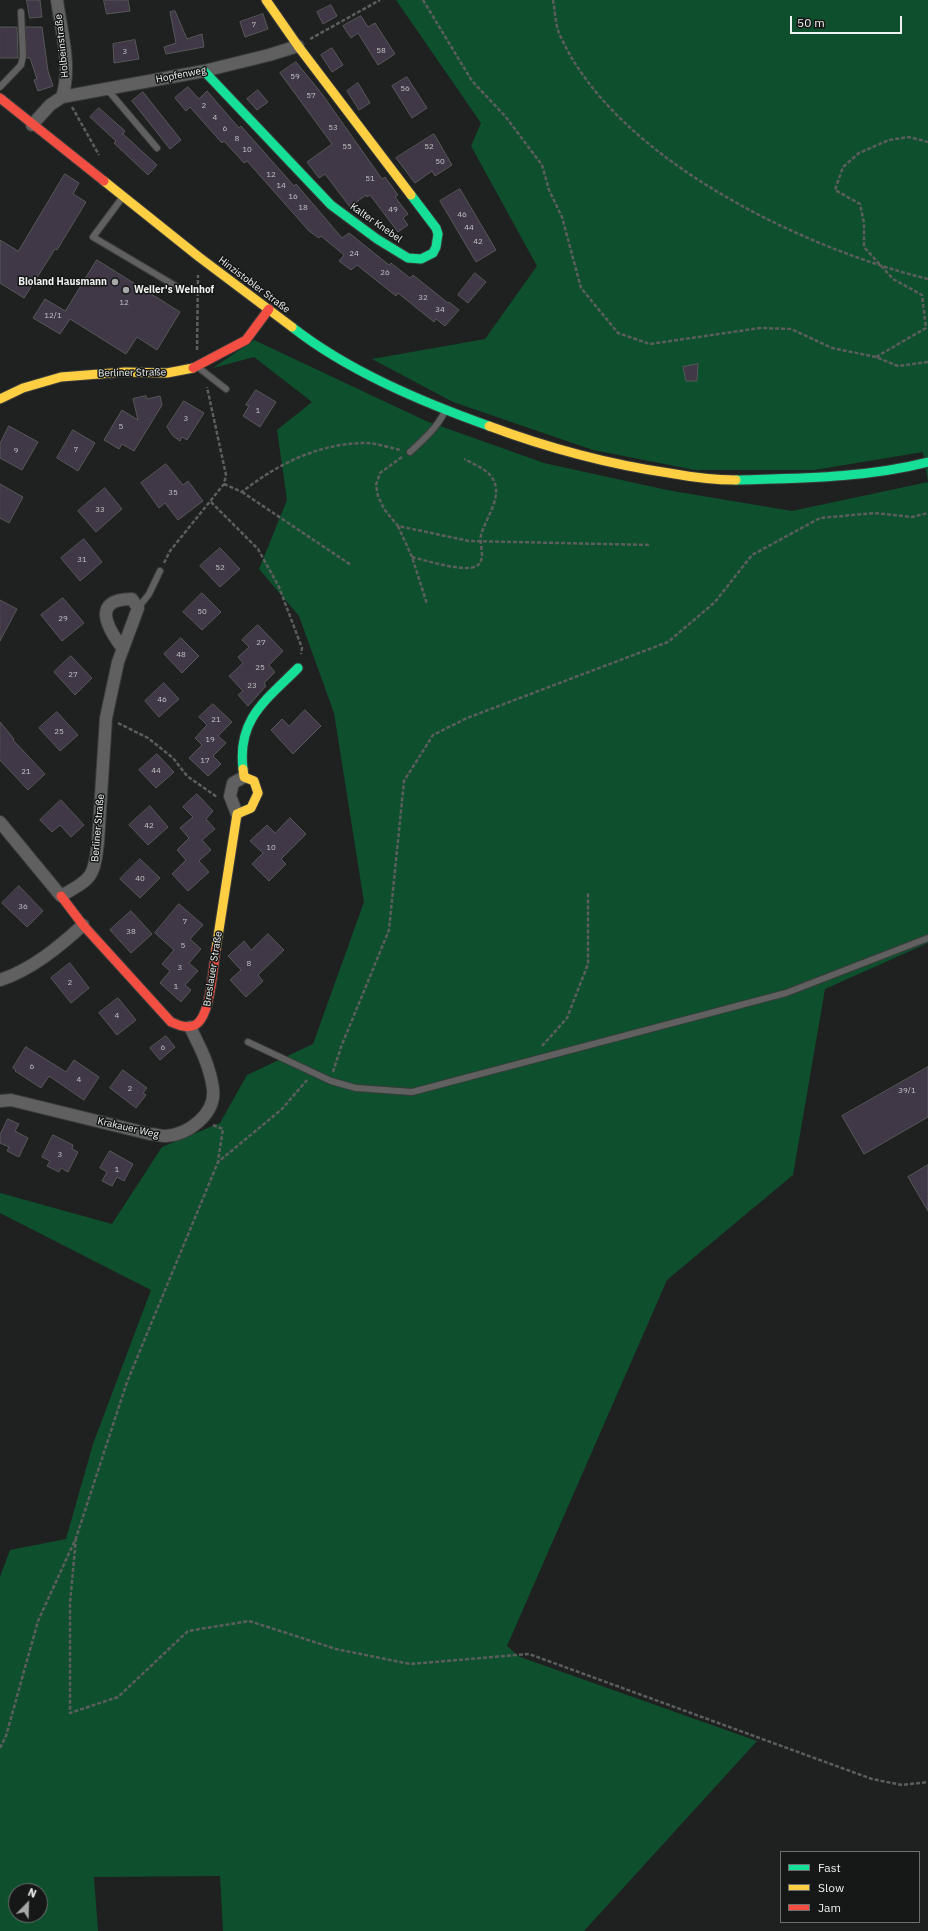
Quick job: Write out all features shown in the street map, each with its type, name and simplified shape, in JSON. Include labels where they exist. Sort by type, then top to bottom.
[{"type":"street","name":"Holbeinstraße","points":[[57,0],[65,53],[67,84],[62,97]]},
{"type":"street","name":"Kalter Knebel","points":[[204,71],[331,205],[376,240],[408,258],[421,259],[427,257],[436,247],[438,234],[436,228],[298,46],[266,0]]},
{"type":"street","name":"Hopfenweg","points":[[62,97],[204,71],[269,56],[298,46]]},
{"type":"street","points":[[32,125],[50,105],[62,97]]},
{"type":"street","name":"Hinzistobler Straße","points":[[0,98],[122,196],[299,333],[332,354],[384,382],[445,410],[524,439],[585,457],[622,466],[674,474],[730,480],[837,477],[904,468],[928,462]]},
{"type":"street","name":"Berliner Straße","points":[[0,399],[23,388],[61,376],[125,372],[167,373],[197,367],[246,340],[269,309]]},
{"type":"street","points":[[123,650],[109,630],[107,624],[105,617],[109,605],[120,599],[132,599],[138,608]]},
{"type":"street","name":"Berliner Straße","points":[[61,896],[91,876],[96,862],[106,718],[118,662],[138,608]]},
{"type":"street","points":[[237,814],[251,808],[258,793],[254,781],[244,776],[242,744],[248,726],[256,713],[298,668]]},
{"type":"street","name":"Breslauer Straße","points":[[190,1026],[198,1024],[203,1018],[207,1007],[237,814],[230,796],[233,783],[244,776]]},
{"type":"street","points":[[0,822],[83,925],[171,1022],[181,1027],[190,1026]]},
{"type":"street","points":[[0,980],[14,975],[60,946],[83,925]]},
{"type":"street","name":"Krakauer Weg","points":[[0,1101],[11,1100],[165,1136],[184,1131],[202,1119],[209,1107],[214,1091],[208,1063],[190,1026]]},
{"type":"lane","points":[[0,87],[21,65],[23,56],[21,12]]},
{"type":"lane","points":[[107,89],[157,148]]},
{"type":"lane","points":[[122,196],[93,237],[179,288]]},
{"type":"lane","points":[[197,367],[226,389]]},
{"type":"lane","points":[[410,452],[441,420],[445,410]]},
{"type":"lane","points":[[138,608],[149,594],[160,571]]},
{"type":"lane","points":[[248,1042],[331,1081],[356,1088],[412,1092],[786,993],[928,938]]},
{"type":"path","points":[[298,46],[380,0]]},
{"type":"path","points":[[423,0],[472,81],[505,116],[542,165],[549,190],[562,217],[581,288],[618,333],[650,344],[760,328],[791,329],[832,348],[876,357],[898,366],[928,362]]},
{"type":"path","points":[[553,0],[558,31],[571,57],[598,96],[657,151],[717,191],[748,208],[840,252],[928,279]]},
{"type":"path","points":[[876,357],[926,328],[922,295],[893,279],[864,247],[864,223],[860,204],[835,190],[843,167],[859,153],[889,140],[908,137],[928,142]]},
{"type":"path","points":[[197,367],[199,256]]},
{"type":"path","points":[[160,571],[170,551],[224,484],[226,475],[219,437],[208,395]]},
{"type":"path","points":[[242,492],[290,460],[336,445],[367,443],[410,452]]},
{"type":"path","points":[[410,452],[380,473],[376,486],[378,496],[384,509],[398,526],[412,557],[427,604]]},
{"type":"path","points":[[412,557],[437,564],[473,567],[478,566],[482,553],[481,536],[495,500],[496,486],[490,475],[464,458]]},
{"type":"path","points":[[224,484],[242,492],[351,565]]},
{"type":"path","points":[[211,502],[258,549],[279,586],[302,648],[298,668]]},
{"type":"path","points":[[331,1081],[340,1047],[389,930],[404,781],[432,735],[467,718],[668,642],[715,602],[752,555],[820,518],[875,513],[912,517],[928,513]]},
{"type":"path","points":[[398,526],[469,541],[481,542],[651,545]]},
{"type":"path","points":[[106,718],[148,738],[173,758],[187,776],[210,791],[237,814]]},
{"type":"path","points":[[528,1062],[567,1018],[588,964],[588,892]]},
{"type":"path","points":[[218,1162],[282,1109],[312,1073]]},
{"type":"path","points":[[0,1748],[6,1736],[38,1621],[76,1538],[127,1382],[218,1162],[223,1129],[202,1119]]},
{"type":"path","points":[[76,1538],[70,1603],[70,1713],[118,1697],[188,1631],[249,1621],[336,1649],[410,1664],[529,1654],[872,1779],[902,1785],[928,1782]]},
{"type":"green space","points":[[396,0],[928,0],[928,481],[923,452],[814,470],[695,470],[593,450],[453,402],[372,359],[485,339],[537,266],[471,146],[481,123]]},
{"type":"green space","points":[[254,340],[426,421],[544,463],[667,490],[792,511],[928,482],[928,943],[825,989],[793,1175],[667,1280],[507,1646],[520,1657],[757,1741],[584,1931],[223,1931],[220,1876],[94,1877],[98,1931],[0,1931],[0,1577],[10,1550],[66,1539],[93,1444],[151,1290],[0,1213],[0,1193],[112,1224],[162,1147],[220,1123],[247,1075],[313,1044],[364,902],[334,713],[299,616],[259,569],[287,500],[277,430],[312,402],[254,357],[213,368]]},
{"type":"building","points":[[27,0],[40,0],[42,17],[30,18]]},
{"type":"building","points":[[104,0],[128,0],[130,11],[107,14]]},
{"type":"building","points":[[331,5],[337,16],[323,24],[317,12]]},
{"type":"building","points":[[175,11],[187,39],[202,34],[204,47],[166,54],[164,47],[176,43],[170,12]]},
{"type":"building","points":[[263,14],[268,29],[245,37],[240,22]]},
{"type":"building","points":[[361,16],[368,27],[375,23],[395,54],[378,65],[358,33],[351,38],[343,26]]},
{"type":"building","points":[[0,27],[17,27],[18,58],[0,58]]},
{"type":"building","points":[[26,27],[42,27],[48,71],[53,86],[38,91],[34,80],[37,79],[30,58],[27,58]]},
{"type":"building","points":[[135,40],[139,59],[114,63],[113,44]]},
{"type":"building","points":[[332,48],[343,65],[332,72],[321,55]]},
{"type":"building","points":[[296,62],[322,94],[382,179],[385,177],[398,195],[395,197],[408,214],[403,218],[408,225],[398,232],[370,195],[367,197],[366,195],[350,207],[325,174],[319,178],[307,162],[332,144],[280,73]]},
{"type":"building","points":[[407,77],[427,108],[412,118],[392,86]]},
{"type":"building","points":[[358,83],[370,103],[359,110],[347,91]]},
{"type":"building","points":[[188,87],[199,99],[207,91],[239,128],[241,126],[294,186],[296,184],[342,238],[349,233],[389,265],[391,263],[410,278],[413,275],[459,310],[445,326],[436,319],[434,322],[398,293],[396,296],[357,265],[351,270],[339,261],[344,255],[321,236],[319,238],[309,231],[247,161],[244,163],[224,141],[222,143],[190,107],[186,111],[175,98]]},
{"type":"building","points":[[258,90],[268,102],[257,110],[247,99]]},
{"type":"building","points":[[143,92],[181,140],[170,149],[132,101]]},
{"type":"building","points":[[99,108],[125,131],[122,135],[123,134],[157,165],[148,175],[114,143],[116,141],[90,117]]},
{"type":"building","points":[[434,134],[452,165],[435,176],[432,171],[415,183],[396,158]]},
{"type":"building","points":[[65,174],[79,183],[73,194],[86,202],[57,250],[55,249],[24,298],[0,283],[0,240],[18,251]]},
{"type":"building","points":[[460,189],[496,250],[476,262],[440,201]]},
{"type":"building","points":[[97,260],[180,312],[157,350],[137,337],[126,354],[70,319],[60,334],[33,318],[45,299],[65,311]]},
{"type":"building","points":[[475,273],[486,282],[468,303],[458,295]]},
{"type":"building","points":[[698,364],[697,381],[686,381],[683,367]]},
{"type":"building","points":[[256,390],[276,402],[260,427],[243,416],[249,406],[246,405]]},
{"type":"building","points":[[146,396],[147,399],[160,396],[162,405],[134,451],[122,444],[119,449],[104,440],[122,410],[138,420],[133,399]]},
{"type":"building","points":[[184,401],[204,413],[187,440],[182,437],[180,441],[173,436],[167,427]]},
{"type":"building","points":[[9,426],[38,442],[22,470],[0,458],[0,444]]},
{"type":"building","points":[[73,430],[95,443],[78,471],[57,458]]},
{"type":"building","points":[[166,464],[183,485],[188,481],[203,501],[178,520],[165,503],[159,508],[141,483]]},
{"type":"building","points":[[0,484],[23,497],[9,523],[0,518]]},
{"type":"building","points":[[105,488],[122,509],[96,532],[78,511]]},
{"type":"building","points":[[84,539],[102,562],[80,581],[61,558]]},
{"type":"building","points":[[220,548],[240,569],[220,587],[200,566]]},
{"type":"building","points":[[202,593],[221,612],[202,630],[183,612]]},
{"type":"building","points":[[63,598],[84,623],[62,641],[41,615]]},
{"type":"building","points":[[0,600],[17,609],[0,641]]},
{"type":"building","points":[[258,625],[283,651],[269,665],[275,672],[264,683],[266,686],[248,706],[238,695],[243,691],[229,676],[243,663],[238,657],[249,647],[242,640]]},
{"type":"building","points":[[181,638],[199,656],[182,673],[164,654]]},
{"type":"building","points":[[71,656],[92,678],[75,695],[54,672]]},
{"type":"building","points":[[164,683],[179,699],[159,717],[145,701]]},
{"type":"building","points":[[213,704],[232,722],[218,736],[226,743],[213,756],[221,764],[208,776],[189,758],[202,745],[195,738],[207,725],[199,717]]},
{"type":"building","points":[[305,710],[321,726],[293,754],[271,730],[282,719],[289,726]]},
{"type":"building","points":[[57,712],[78,735],[60,751],[39,728]]},
{"type":"building","points":[[0,722],[14,739],[13,740],[45,774],[28,790],[0,760]]},
{"type":"building","points":[[157,754],[174,772],[156,788],[139,770]]},
{"type":"building","points":[[197,794],[213,811],[206,819],[215,829],[202,840],[211,850],[199,861],[209,872],[188,891],[172,874],[186,860],[177,850],[189,838],[180,828],[193,817],[183,807]]},
{"type":"building","points":[[61,800],[84,825],[71,837],[60,825],[52,832],[40,820]]},
{"type":"building","points":[[150,806],[168,827],[148,845],[129,825]]},
{"type":"building","points":[[290,818],[306,834],[281,859],[286,864],[269,881],[252,864],[263,853],[250,841],[267,825],[275,833]]},
{"type":"building","points":[[140,859],[160,878],[140,898],[120,879]]},
{"type":"building","points":[[19,886],[43,911],[27,927],[2,903]]},
{"type":"building","points":[[179,904],[203,925],[190,939],[201,949],[189,963],[198,971],[185,985],[191,990],[181,1002],[160,983],[170,971],[162,964],[174,950],[155,933]]},
{"type":"building","points":[[131,911],[152,934],[131,953],[110,930]]},
{"type":"building","points":[[268,934],[284,950],[258,975],[263,981],[246,997],[230,980],[241,970],[228,956],[244,941],[251,950]]},
{"type":"building","points":[[70,963],[89,988],[71,1003],[51,978]]},
{"type":"building","points":[[118,998],[136,1020],[117,1035],[99,1013]]},
{"type":"building","points":[[166,1036],[175,1047],[160,1060],[150,1048]]},
{"type":"building","points":[[26,1047],[66,1072],[74,1060],[99,1077],[84,1100],[49,1076],[41,1088],[15,1071],[16,1070],[13,1068]]},
{"type":"building","points":[[928,1067],[928,1117],[864,1154],[842,1116]]},
{"type":"building","points":[[123,1070],[147,1088],[143,1093],[146,1095],[136,1108],[110,1088]]},
{"type":"building","points":[[8,1119],[19,1124],[15,1131],[28,1138],[19,1157],[7,1151],[9,1147],[0,1143],[0,1135]]},
{"type":"building","points":[[53,1135],[73,1145],[72,1149],[78,1152],[68,1172],[61,1168],[59,1172],[47,1166],[50,1161],[42,1157]]},
{"type":"building","points":[[110,1151],[133,1164],[124,1181],[117,1177],[112,1186],[102,1181],[107,1172],[100,1168]]},
{"type":"building","points":[[928,1165],[928,1211],[908,1177]]},
{"type":"traffic: fast","points":[[204,71],[331,205],[377,239],[408,258],[421,259],[433,253],[436,247],[438,234],[436,228],[411,195]]},
{"type":"traffic: fast","points":[[292,327],[337,358],[386,384],[438,407],[489,426]]},
{"type":"traffic: fast","points":[[736,480],[808,478],[856,474],[928,462]]},
{"type":"traffic: fast","points":[[243,769],[242,752],[249,724],[265,701],[298,668]]},
{"type":"traffic: slow","points":[[266,0],[298,46],[411,195]]},
{"type":"traffic: slow","points":[[104,181],[199,257],[292,327]]},
{"type":"traffic: slow","points":[[0,399],[23,388],[61,377],[125,372],[167,373],[193,368]]},
{"type":"traffic: slow","points":[[489,426],[533,441],[600,460],[694,477],[736,480]]},
{"type":"traffic: slow","points":[[216,949],[237,814],[251,808],[258,793],[254,781],[244,777],[243,769]]},
{"type":"traffic: jam","points":[[0,98],[104,181]]},
{"type":"traffic: jam","points":[[193,368],[246,340],[269,309]]},
{"type":"traffic: jam","points":[[61,896],[83,925],[171,1022],[189,1027],[195,1025],[205,1012],[208,1002],[216,949]]},
{"type":"place","name":"Bioland Hausmann","points":[[115,282]]},
{"type":"place","name":"Weiler's Weinhof","points":[[126,290]]}]
